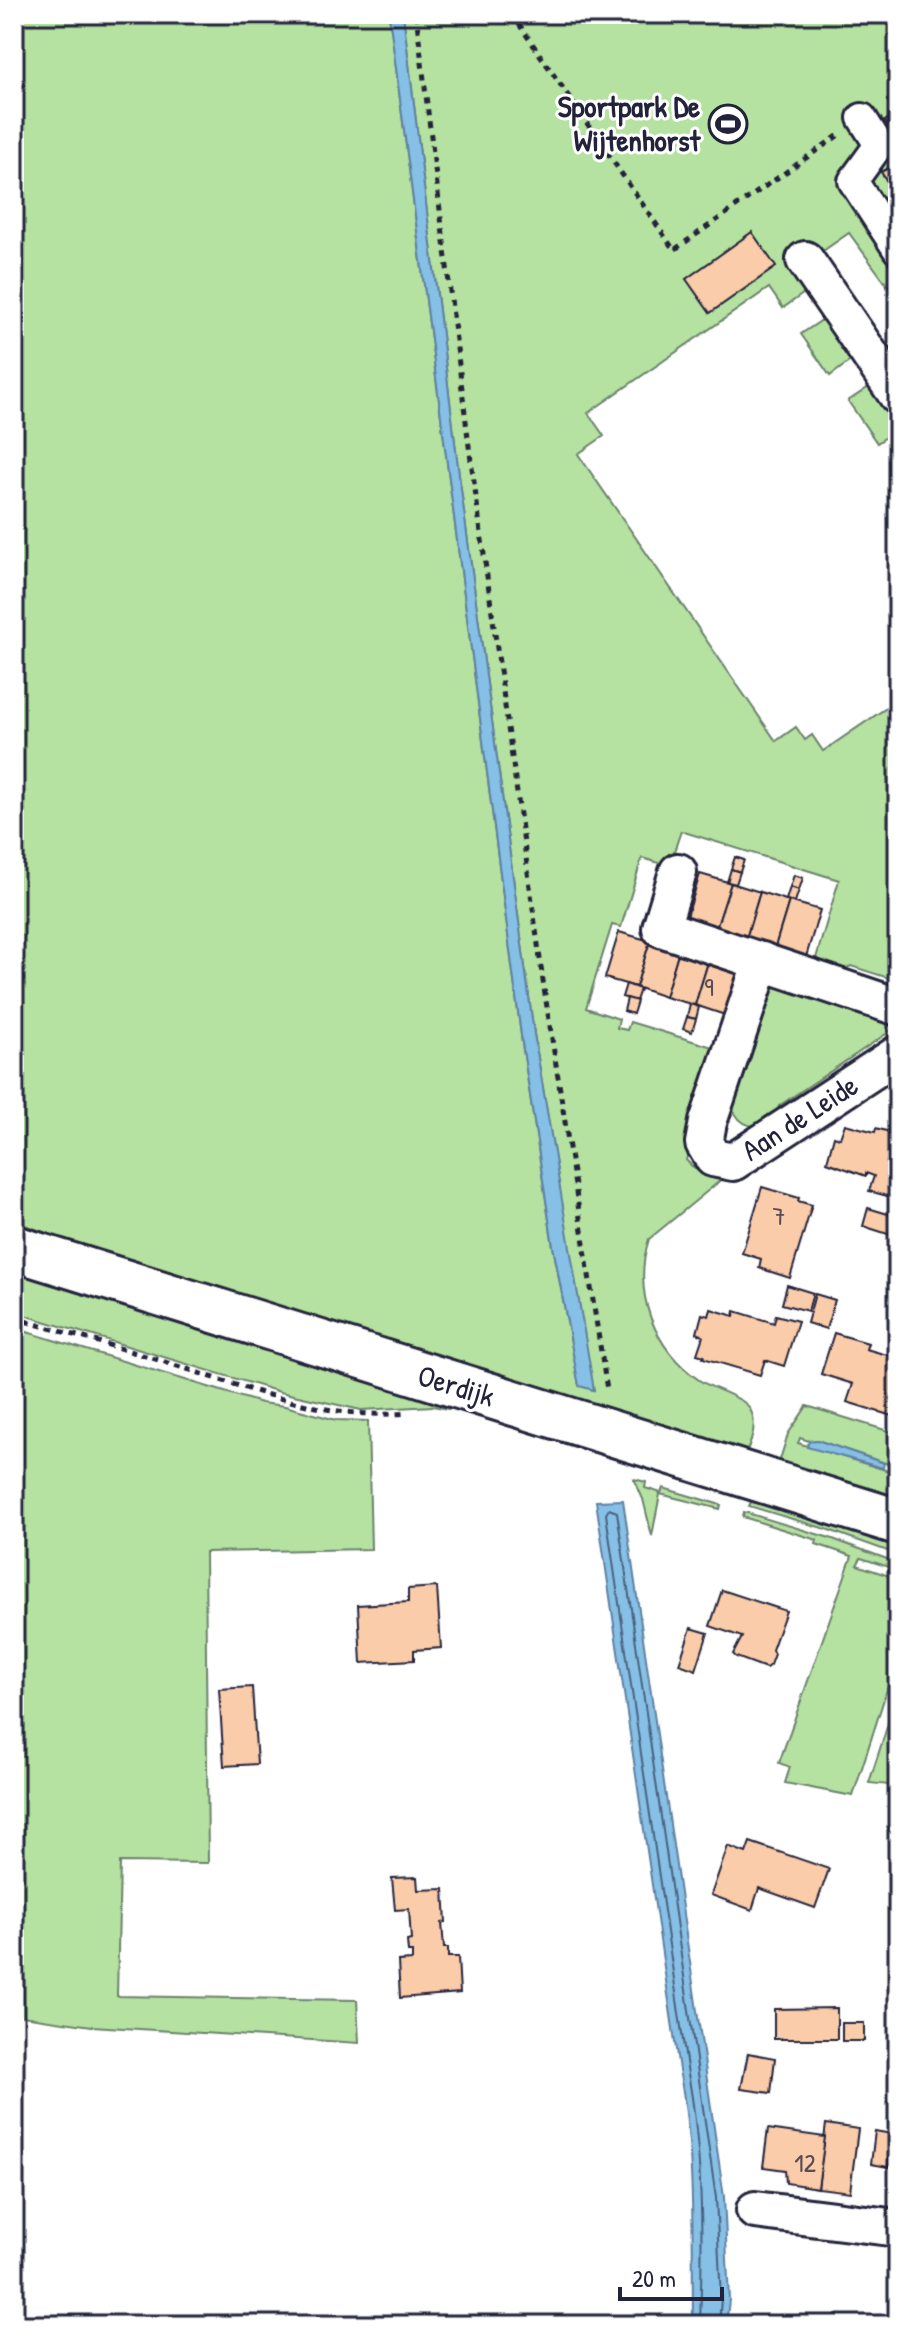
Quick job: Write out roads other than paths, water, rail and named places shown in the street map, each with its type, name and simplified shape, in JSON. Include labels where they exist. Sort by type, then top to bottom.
[{"type":"street","points":[[862,118],[879,145],[853,181],[898,250]]},
{"type":"street","points":[[805,260],[898,395]]},
{"type":"street","points":[[678,872],[661,928],[898,1007]]},
{"type":"street","name":"Aan de Leide","points":[[762,961],[708,1122],[704,1143],[713,1158],[733,1162],[898,1054]]},
{"type":"street","name":"Oerdijk","points":[[14,1248],[898,1522]]},
{"type":"street","points":[[755,2210],[898,2228]]},
{"type":"water","points":[[389,14],[403,14],[458,467],[534,1034],[594,1390],[579,1386],[553,1246],[522,1043]]},
{"type":"water","points":[[817,1440],[884,1463],[883,1468],[807,1447],[809,1441]]},
{"type":"water","points":[[623,1500],[724,2197],[729,2300],[726,2325],[693,2325],[688,2133],[596,1501]]},
{"type":"place","name":"Sportpark De Wijtenhorst","points":[[728,124]]}]
